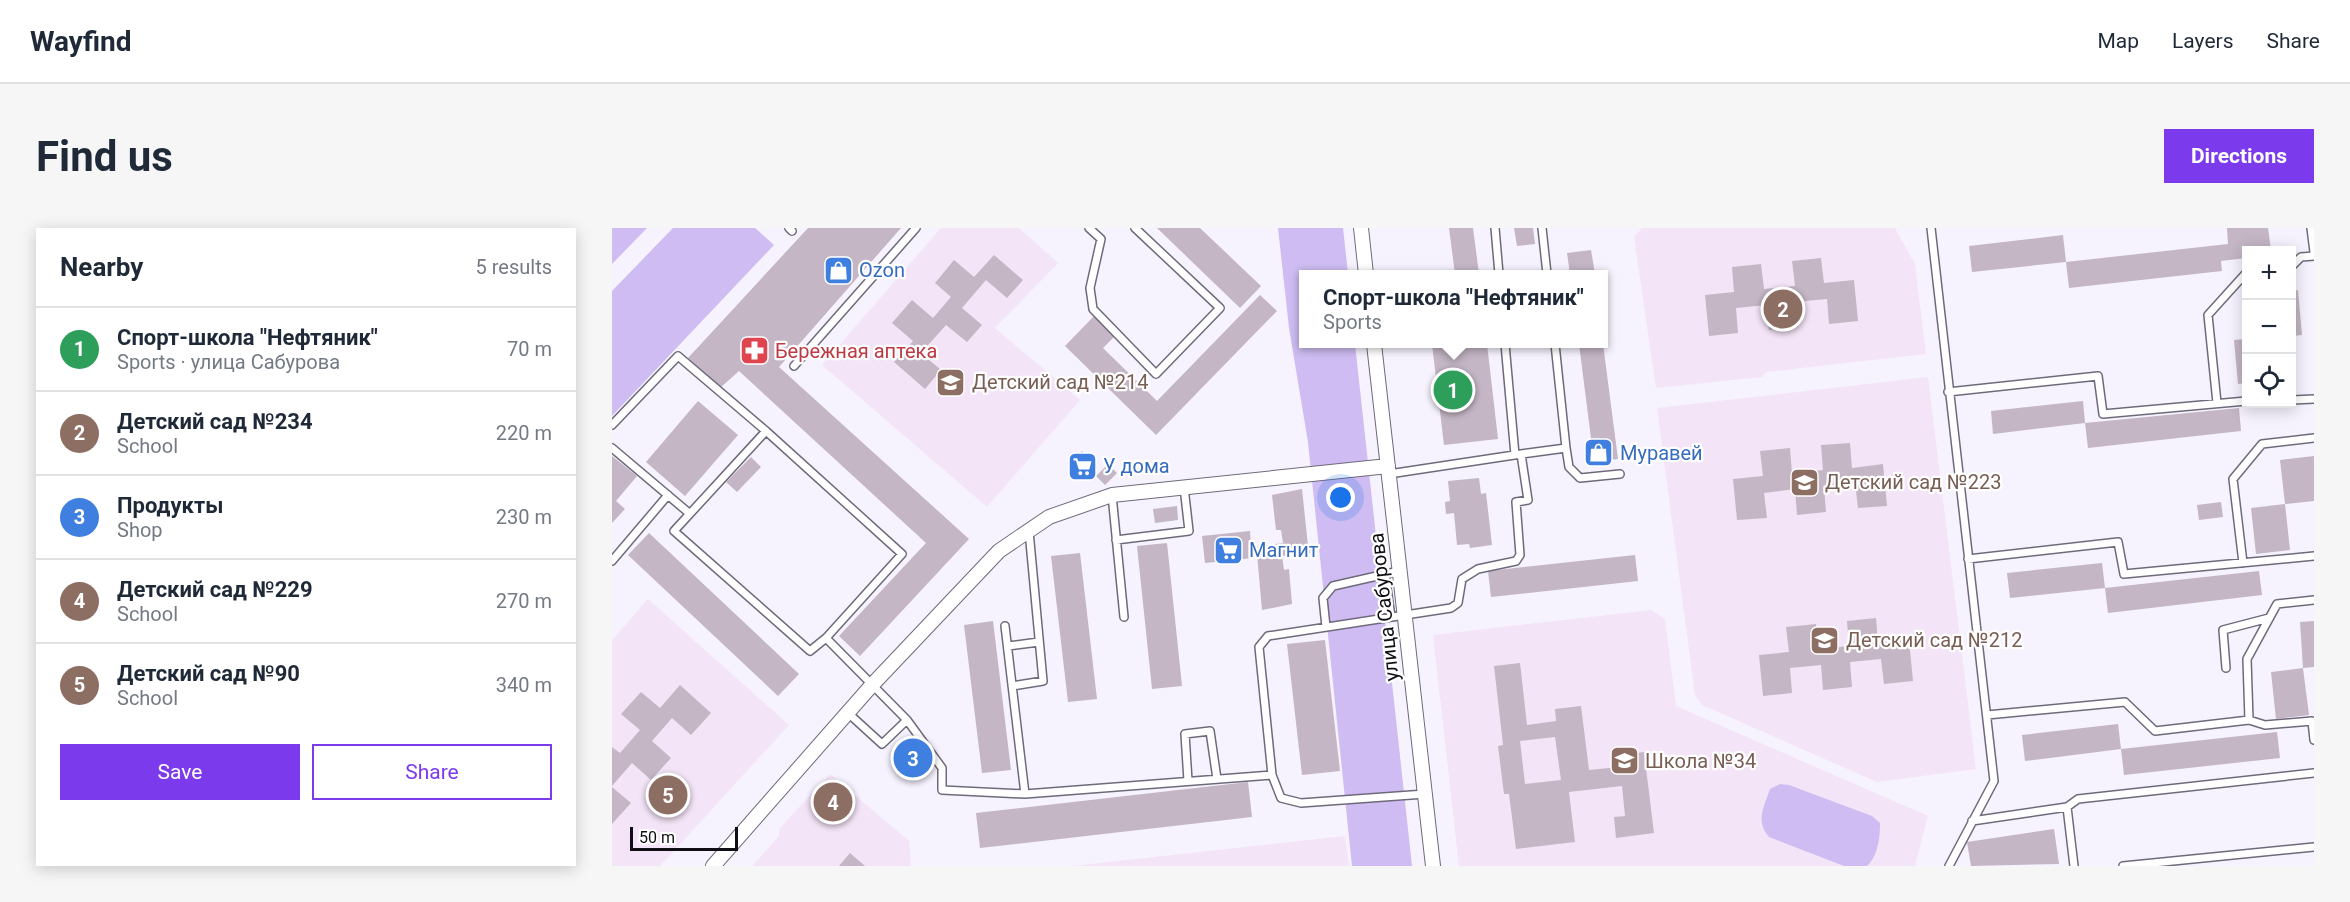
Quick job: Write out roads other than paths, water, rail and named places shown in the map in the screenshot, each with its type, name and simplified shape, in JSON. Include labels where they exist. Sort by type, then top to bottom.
[{"type":"street","points":[[1361,228],[1366,270]]},
{"type":"street","name":"улица Сабурова","points":[[1374,348],[1399,571],[1398,616],[1425,794],[1433,866]]},
{"type":"street","points":[[713,866],[872,685],[999,551],[1049,517],[1103,496],[1389,470]]},
{"type":"lane","points":[[794,366],[916,228]]},
{"type":"lane","points":[[1089,228],[1101,239],[1090,288],[1093,309],[1156,374],[1220,308],[1136,228]]},
{"type":"lane","points":[[1495,228],[1499,270]]},
{"type":"lane","points":[[1542,228],[1547,270]]},
{"type":"lane","points":[[1931,228],[1994,781],[1949,866]]},
{"type":"lane","points":[[2296,262],[2301,257],[2314,254],[2311,228]]},
{"type":"lane","points":[[2217,403],[2208,315],[2242,278]]},
{"type":"lane","points":[[1425,794],[1301,803],[1281,798],[1272,774],[1258,646],[1268,636],[1451,608],[1458,603],[1462,579],[1478,569],[1516,561],[1520,555],[1516,502],[1528,500],[1518,455],[1505,348]]},
{"type":"lane","points":[[1555,348],[1569,467],[1580,478],[1620,474]]},
{"type":"lane","points":[[612,425],[678,356],[766,431],[902,554],[826,638],[810,651],[674,531],[766,431]]},
{"type":"lane","points":[[1948,392],[2098,376],[2103,414],[2242,401]]},
{"type":"lane","points":[[2296,400],[2314,399]]},
{"type":"lane","points":[[2243,563],[2233,479],[2262,444],[2314,438]]},
{"type":"lane","points":[[612,448],[689,513]]},
{"type":"lane","points":[[1389,470],[1566,448]]},
{"type":"lane","points":[[1116,540],[1189,531],[1184,487]]},
{"type":"lane","points":[[612,561],[668,495]]},
{"type":"lane","points":[[1112,495],[1124,617]]},
{"type":"lane","points":[[1012,686],[1043,681],[1029,531]]},
{"type":"lane","points":[[1968,559],[2118,542],[2124,574],[2314,556]]},
{"type":"lane","points":[[1326,627],[1323,598],[1333,586],[1399,571]]},
{"type":"lane","points":[[1385,574],[1398,616]]},
{"type":"lane","points":[[2249,720],[2247,659],[2269,618],[2277,604],[2314,600]]},
{"type":"lane","points":[[2226,668],[2223,630],[2269,618]]},
{"type":"lane","points":[[1005,626],[1025,794]]},
{"type":"lane","points":[[826,638],[907,720],[942,768],[942,790],[1025,794],[1272,774]]},
{"type":"lane","points":[[1008,646],[1039,642]]},
{"type":"lane","points":[[1987,715],[2125,702],[2155,731],[2249,720],[2265,725],[2312,721],[2314,740]]},
{"type":"lane","points":[[848,712],[882,744],[907,720]]},
{"type":"lane","points":[[1188,781],[1185,734],[1210,731],[1217,779]]},
{"type":"lane","points":[[1972,821],[2067,807],[2078,799],[2314,773]]},
{"type":"lane","points":[[2067,807],[2074,866]]},
{"type":"lane","points":[[2123,866],[2314,847]]},
{"type":"place","name":"Ozon","points":[[838,270]]},
{"type":"place","name":"Детский сад №234","points":[[1783,309]]},
{"type":"place","name":"Бережная аптека","points":[[754,351]]},
{"type":"place","name":"Детский сад №214","points":[[951,382]]},
{"type":"place","name":"Спорт-школа \"Нефтяник\"","points":[[1453,390]]},
{"type":"place","name":"Муравей","points":[[1599,453]]},
{"type":"place","name":"У дома","points":[[1082,466]]},
{"type":"place","name":"Детский сад №223","points":[[1804,482]]},
{"type":"place","name":"Магнит","points":[[1228,550]]},
{"type":"place","name":"Детский сад №212","points":[[1825,640]]},
{"type":"place","name":"Продукты","points":[[913,758]]},
{"type":"place","name":"Школа №34","points":[[1624,761]]},
{"type":"place","name":"Детский сад №90","points":[[668,795]]},
{"type":"place","name":"Детский сад №229","points":[[833,802]]}]
